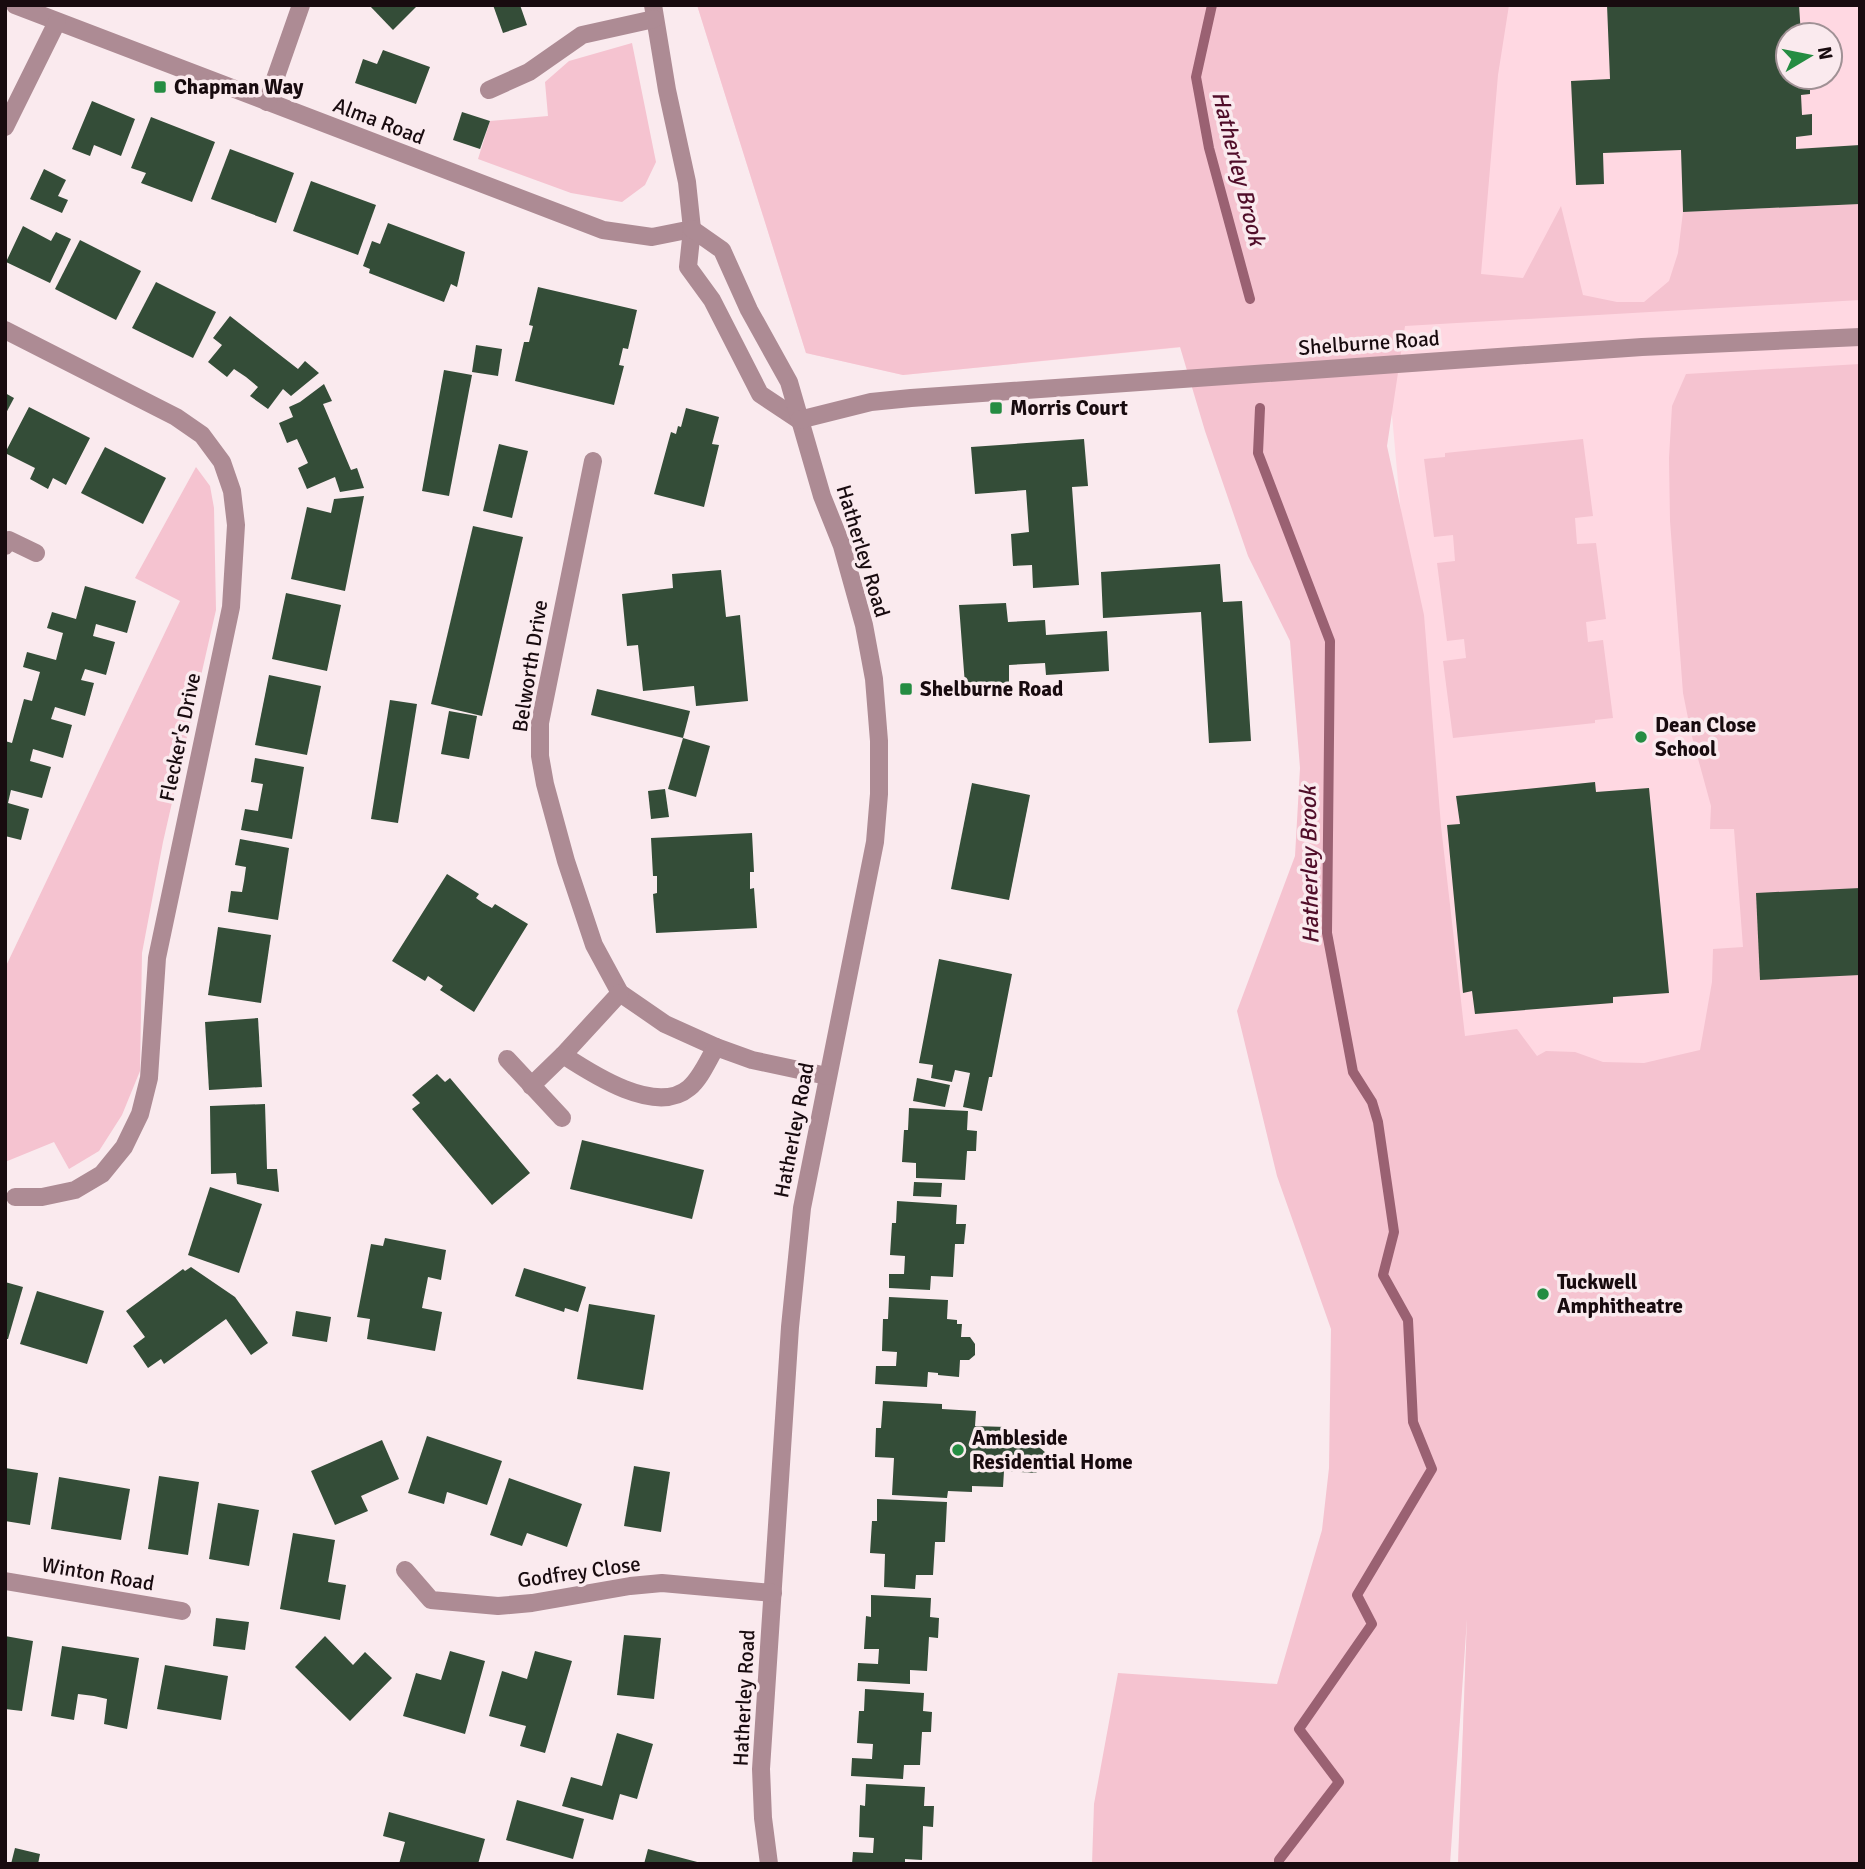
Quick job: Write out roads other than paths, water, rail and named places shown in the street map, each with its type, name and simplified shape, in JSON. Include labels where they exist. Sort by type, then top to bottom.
[{"type":"street","name":"Alma Road","points":[[15,5],[603,230],[652,237],[692,229]]},
{"type":"street","points":[[267,103],[301,5]]},
{"type":"street","points":[[489,90],[528,72],[582,35],[653,12],[687,182],[692,229],[688,267],[712,300],[760,394],[799,419]]},
{"type":"street","points":[[5,127],[57,22]]},
{"type":"street","name":"Hatherley Road","points":[[692,229],[722,250],[749,310],[789,382],[822,496],[842,546],[864,625],[874,679],[878,741],[879,794],[875,842],[802,1208],[790,1327],[761,1769],[763,1818],[769,1864]]},
{"type":"street","name":"Flecker's Drive","points":[[5,330],[176,417],[202,435],[222,462],[232,491],[236,524],[232,607],[157,958],[149,1078],[140,1114],[124,1147],[102,1174],[75,1190],[42,1197],[15,1197]]},
{"type":"street","name":"Shelburne Road","points":[[799,419],[872,402],[911,398],[1642,347],[1860,337]]},
{"type":"street","name":"Belworth Drive","points":[[593,461],[540,723],[540,756],[553,816],[594,945],[620,993],[665,1024],[752,1060],[827,1076]]},
{"type":"street","points":[[5,546],[9,540],[36,553]]},
{"type":"street","points":[[531,1086],[564,1055],[620,993]]},
{"type":"street","points":[[564,1055],[592,1074],[656,1099],[670,1098],[689,1088],[716,1047]]},
{"type":"street","points":[[508,1059],[562,1118]]},
{"type":"street","name":"Godfrey Close","points":[[405,1570],[431,1600],[498,1606],[663,1583],[773,1593]]},
{"type":"street","name":"Winton Road","points":[[5,1581],[182,1611]]},
{"type":"waterway","name":"Hatherley Brook","points":[[1212,5],[1196,77],[1209,148],[1250,299]]},
{"type":"waterway","name":"Hatherley Brook","points":[[1260,408],[1258,453],[1330,641],[1327,933],[1353,1072],[1372,1102],[1378,1122],[1394,1232],[1383,1275],[1408,1320],[1413,1422],[1432,1469],[1357,1595],[1372,1624],[1299,1729],[1339,1782],[1279,1860],[1279,1864]]},
{"type":"place","name":"Chapman Way","points":[[160,87]]},
{"type":"place","name":"Morris Court","points":[[996,408]]},
{"type":"place","name":"Shelburne Road","points":[[906,689]]},
{"type":"place","name":"Dean Close School","points":[[1641,737]]},
{"type":"place","name":"Tuckwell Amphitheatre","points":[[1543,1294]]},
{"type":"place","name":"Ambleside Residential Home","points":[[958,1450]]}]
